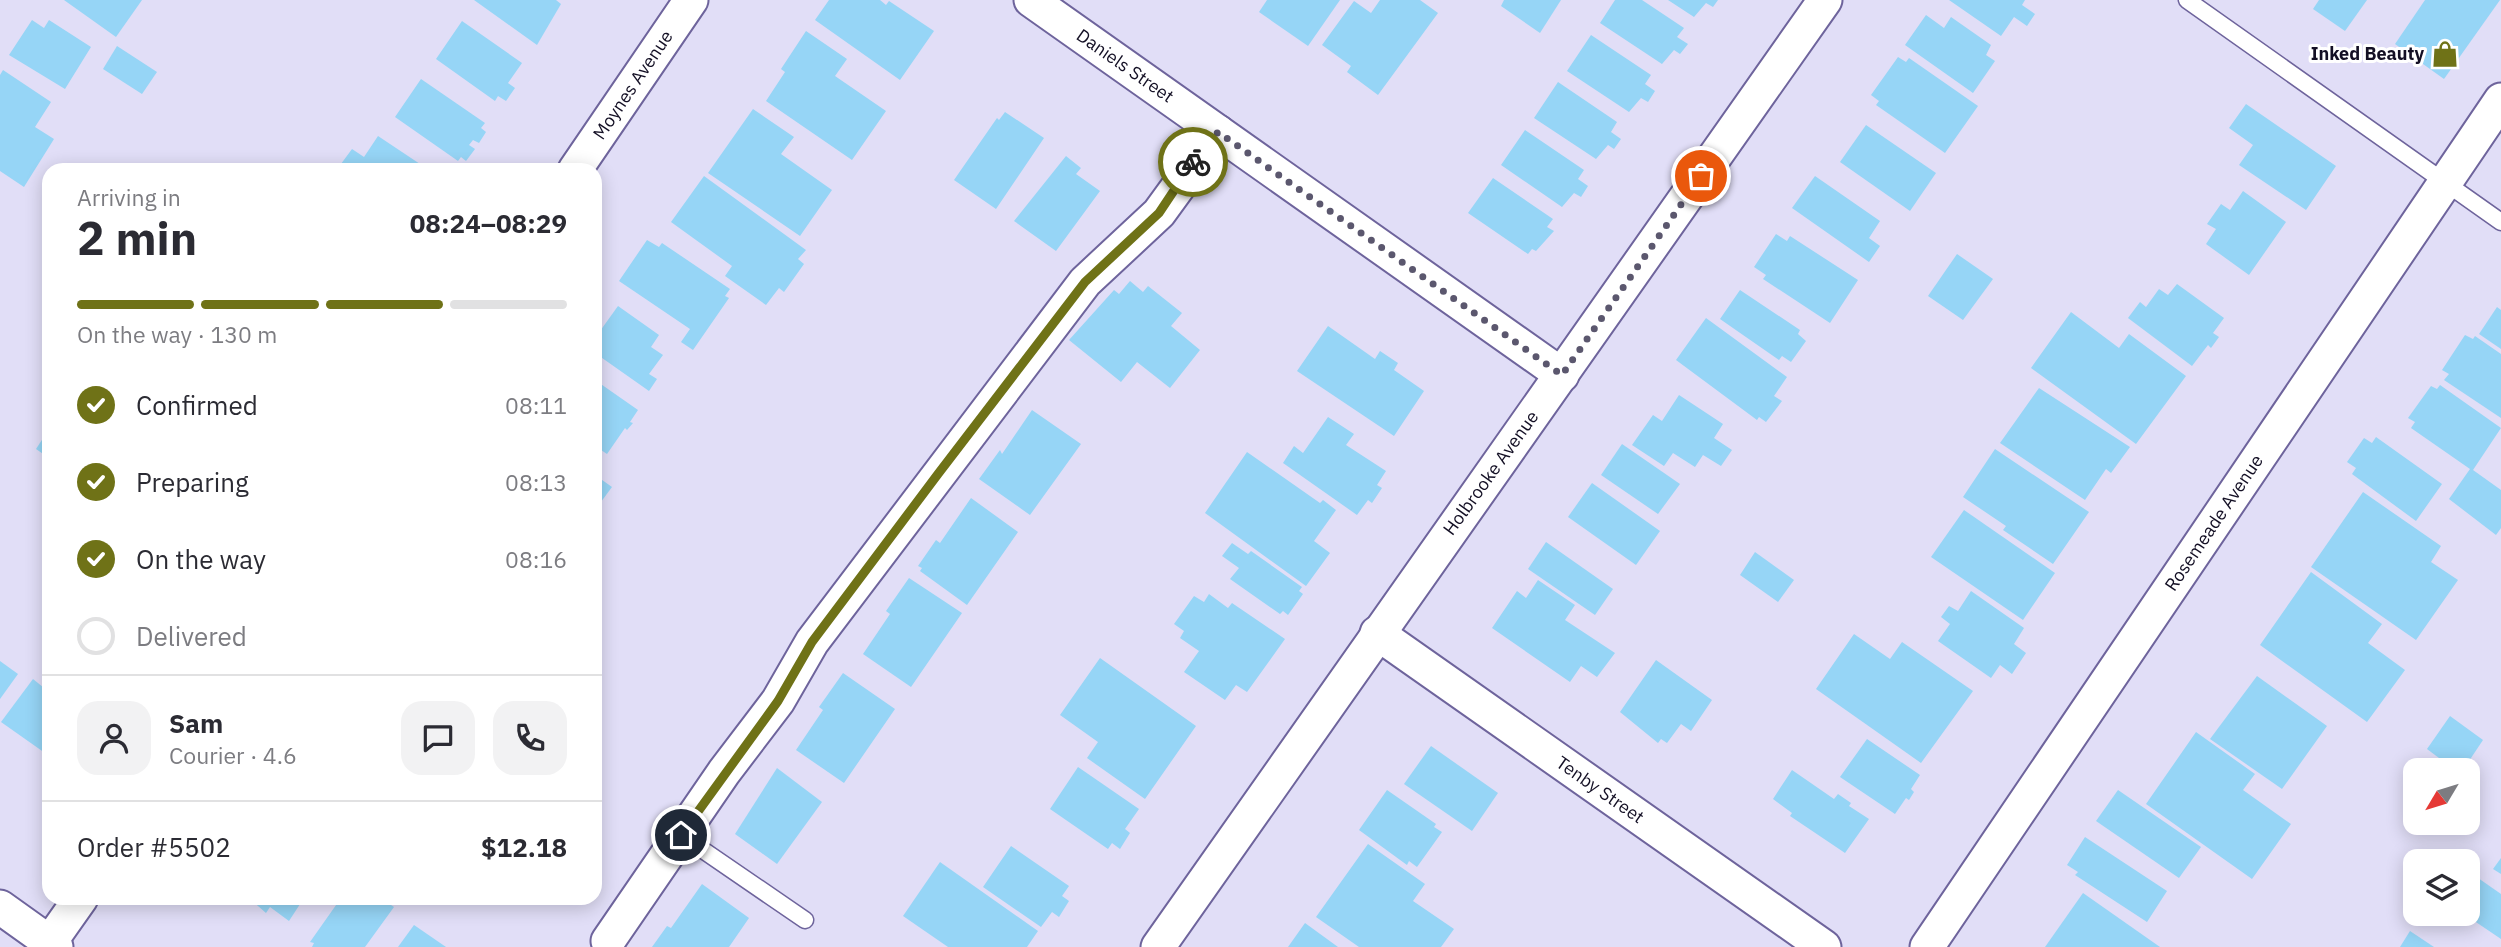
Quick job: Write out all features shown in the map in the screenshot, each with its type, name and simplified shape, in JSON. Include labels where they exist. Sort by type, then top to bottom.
[{"type":"street","name":"Moynes Avenue","points":[[580,163],[691,0]]},
{"type":"street","name":"Daniels Street","points":[[1031,0],[1562,375]]},
{"type":"street","name":"Holbrooke Avenue","points":[[1158,947],[1825,0]]},
{"type":"street","name":"Rosemeade Avenue","points":[[1927,947],[2501,100]]},
{"type":"street","points":[[608,941],[778,701],[812,642],[938,474],[1085,282],[1159,213],[1218,132]]},
{"type":"street","name":"Tenby Street","points":[[1377,633],[1824,947]]},
{"type":"street","points":[[0,907],[53,945],[76,905]]},
{"type":"lane","points":[[2187,0],[2501,222]]},
{"type":"lane","points":[[681,835],[805,920]]},
{"type":"building","points":[[64,0],[142,0],[116,37]]},
{"type":"building","points":[[474,0],[556,0],[561,4],[537,45]]},
{"type":"building","points":[[829,0],[880,0],[886,5],[889,1],[934,31],[900,80],[815,20]]},
{"type":"building","points":[[1267,0],[1340,0],[1308,46],[1259,12]]},
{"type":"building","points":[[1380,0],[1420,0],[1438,13],[1378,95],[1347,72],[1351,66],[1322,45],[1354,1],[1371,13]]},
{"type":"building","points":[[1504,0],[1561,0],[1540,33],[1501,6]]},
{"type":"building","points":[[1615,0],[1642,0],[1684,28],[1677,37],[1688,44],[1680,54],[1674,50],[1662,64],[1600,23]]},
{"type":"building","points":[[1668,0],[1718,0],[1713,7],[1706,3],[1694,17]]},
{"type":"building","points":[[1949,0],[2025,0],[2022,5],[2035,14],[2027,26],[2014,17],[2001,36]]},
{"type":"building","points":[[2319,0],[2367,0],[2345,31],[2313,9]]},
{"type":"building","points":[[2425,0],[2500,0],[2444,79],[2395,44]]},
{"type":"building","points":[[1926,15],[1944,28],[1951,17],[1991,45],[1986,55],[1995,61],[1973,93],[1905,45]]},
{"type":"building","points":[[32,20],[44,28],[49,20],[91,47],[65,89],[9,55]]},
{"type":"building","points":[[462,21],[522,63],[508,83],[515,88],[506,101],[498,96],[495,101],[436,59]]},
{"type":"building","points":[[806,31],[847,59],[835,76],[886,111],[852,160],[766,101],[785,72],[781,69]]},
{"type":"building","points":[[1591,35],[1651,75],[1645,84],[1655,91],[1648,102],[1641,98],[1629,112],[1567,71]]},
{"type":"building","points":[[117,46],[157,72],[142,94],[103,69]]},
{"type":"building","points":[[1898,57],[1906,62],[1909,58],[1978,106],[1945,153],[1876,105],[1879,101],[1871,95]]},
{"type":"building","points":[[3,70],[51,102],[35,127],[54,139],[24,187],[0,171],[0,75]]},
{"type":"building","points":[[421,79],[485,123],[481,128],[486,132],[479,143],[473,140],[469,145],[475,149],[466,161],[461,157],[458,161],[395,117]]},
{"type":"building","points":[[1558,82],[1617,122],[1611,132],[1621,139],[1614,149],[1608,145],[1596,159],[1534,118]]},
{"type":"building","points":[[2246,104],[2336,166],[2306,210],[2239,165],[2253,145],[2229,128]]},
{"type":"building","points":[[753,109],[794,137],[781,154],[832,190],[800,236],[708,173]]},
{"type":"building","points":[[1005,112],[1044,138],[996,209],[954,180],[997,118],[999,120]]},
{"type":"building","points":[[1866,125],[1936,173],[1910,211],[1840,162]]},
{"type":"building","points":[[1525,130],[1584,170],[1578,179],[1588,186],[1581,197],[1574,193],[1562,207],[1501,165]]},
{"type":"building","points":[[378,136],[418,163],[342,163],[352,149],[364,157]]},
{"type":"building","points":[[1066,156],[1081,168],[1076,174],[1100,191],[1056,251],[1014,221]]},
{"type":"building","points":[[704,176],[806,250],[798,259],[804,264],[784,292],[779,288],[766,305],[725,276],[732,266],[671,222]]},
{"type":"building","points":[[1815,176],[1880,221],[1869,238],[1880,246],[1869,262],[1792,208]]},
{"type":"building","points":[[1493,178],[1553,219],[1547,227],[1554,231],[1536,251],[1532,249],[1528,254],[1468,213]]},
{"type":"building","points":[[2243,191],[2286,222],[2249,275],[2206,244],[2216,229],[2207,224],[2221,204],[2230,210]]},
{"type":"building","points":[[1776,234],[1787,241],[1790,236],[1858,280],[1830,323],[1763,279],[1766,275],[1754,267]]},
{"type":"building","points":[[647,240],[659,247],[662,243],[730,289],[725,296],[729,298],[693,350],[681,342],[690,329],[619,281]]},
{"type":"building","points":[[1957,254],[1993,279],[1963,320],[1928,296]]},
{"type":"building","points":[[1130,281],[1143,292],[1148,286],[1182,313],[1171,326],[1200,350],[1170,388],[1137,362],[1121,382],[1069,340],[1114,290],[1119,294]]},
{"type":"building","points":[[2177,284],[2224,318],[2213,333],[2219,337],[2211,348],[2208,345],[2192,366],[2128,318],[2140,302],[2146,307],[2159,289],[2168,295]]},
{"type":"building","points":[[1740,290],[1800,330],[1798,334],[1806,341],[1791,362],[1782,356],[1779,360],[1720,319]]},
{"type":"building","points":[[618,306],[659,335],[651,347],[663,355],[649,374],[657,379],[649,391],[602,358],[602,328]]},
{"type":"building","points":[[2497,307],[2501,310],[2501,349],[2479,334]]},
{"type":"building","points":[[2071,312],[2119,348],[2129,334],[2186,376],[2136,444],[2031,368]]},
{"type":"building","points":[[1706,318],[1787,377],[1774,396],[1782,401],[1766,422],[1759,417],[1757,420],[1676,360]]},
{"type":"building","points":[[1328,326],[1375,359],[1380,351],[1398,363],[1394,370],[1424,391],[1394,436],[1297,371]]},
{"type":"building","points":[[2465,335],[2473,339],[2475,336],[2501,354],[2501,418],[2444,380],[2449,374],[2442,370]]},
{"type":"building","points":[[602,385],[638,410],[630,422],[633,423],[627,430],[625,428],[607,454],[602,451]]},
{"type":"building","points":[[2440,385],[2501,428],[2473,470],[2501,490],[2501,528],[2496,535],[2449,499],[2470,469],[2411,428],[2415,422],[2408,418],[2431,386],[2437,389]]},
{"type":"building","points":[[2039,388],[2130,447],[2111,473],[2106,469],[2085,500],[2000,443]]},
{"type":"building","points":[[1679,395],[1723,424],[1714,438],[1732,450],[1721,466],[1703,455],[1695,467],[1673,453],[1664,466],[1632,445],[1653,415],[1662,421]]},
{"type":"building","points":[[1032,410],[1081,444],[1030,515],[979,479],[1000,450],[1002,454]]},
{"type":"building","points":[[1328,417],[1354,434],[1346,445],[1386,471],[1377,485],[1382,488],[1372,503],[1368,500],[1357,515],[1283,463],[1294,446],[1303,453]]},
{"type":"building","points":[[2376,437],[2442,484],[2416,521],[2352,474],[2356,468],[2347,462],[2364,438],[2372,443]]},
{"type":"building","points":[[42,440],[42,453],[36,449]]},
{"type":"building","points":[[1622,444],[1680,484],[1658,514],[1601,475]]},
{"type":"building","points":[[1995,449],[2089,512],[2053,564],[2003,530],[2006,526],[1963,497]]},
{"type":"building","points":[[1247,452],[1320,503],[1323,500],[1336,510],[1314,541],[1330,553],[1306,586],[1205,513]]},
{"type":"building","points":[[602,480],[612,487],[602,501]]},
{"type":"building","points":[[1592,483],[1660,531],[1636,565],[1568,517]]},
{"type":"building","points":[[2363,492],[2441,546],[2431,562],[2458,580],[2416,640],[2311,567]]},
{"type":"building","points":[[971,498],[1018,532],[967,605],[920,571],[922,568],[918,566],[936,540],[940,543]]},
{"type":"building","points":[[1964,510],[2055,573],[2023,620],[1931,557]]},
{"type":"building","points":[[1546,542],[1613,589],[1595,615],[1528,569]]},
{"type":"building","points":[[1232,543],[1248,554],[1251,551],[1302,587],[1299,591],[1303,594],[1288,615],[1283,611],[1280,614],[1230,579],[1239,568],[1222,556]]},
{"type":"building","points":[[1755,552],[1794,580],[1778,602],[1740,575]]},
{"type":"building","points":[[2311,572],[2382,624],[2368,643],[2405,670],[2367,722],[2260,645]]},
{"type":"building","points":[[909,578],[962,613],[911,687],[863,654],[890,614],[886,611]]},
{"type":"building","points":[[1538,580],[1575,605],[1565,620],[1615,653],[1597,677],[1581,666],[1570,682],[1492,628],[1517,591],[1526,598]]},
{"type":"building","points":[[1971,591],[2024,628],[2014,644],[2026,653],[2012,674],[2000,665],[1991,678],[1938,641],[1950,624],[1941,617],[1949,606],[1958,611]]},
{"type":"building","points":[[1209,594],[1228,608],[1232,603],[1285,639],[1247,692],[1236,685],[1225,700],[1184,672],[1199,651],[1180,638],[1184,631],[1174,624],[1194,596],[1204,602]]},
{"type":"building","points":[[1854,634],[1890,659],[1902,642],[1973,691],[1921,763],[1816,689]]},
{"type":"building","points":[[1100,658],[1196,726],[1145,799],[1087,758],[1098,742],[1060,715]]},
{"type":"building","points":[[1656,660],[1712,700],[1691,731],[1681,724],[1667,743],[1661,739],[1658,743],[1620,712]]},
{"type":"building","points":[[0,661],[18,674],[0,699]]},
{"type":"building","points":[[843,673],[895,709],[844,783],[796,750],[823,710],[819,707]]},
{"type":"building","points":[[2257,676],[2327,726],[2282,789],[2210,739]]},
{"type":"building","points":[[33,679],[42,686],[42,751],[1,722]]},
{"type":"building","points":[[2450,716],[2483,740],[2471,758],[2439,758],[2427,749]]},
{"type":"building","points":[[2196,732],[2255,774],[2243,790],[2291,824],[2252,879],[2146,804]]},
{"type":"building","points":[[1867,739],[1920,775],[1911,789],[1914,792],[1909,800],[1906,798],[1895,814],[1840,777]]},
{"type":"building","points":[[1431,746],[1498,793],[1472,831],[1404,784]]},
{"type":"building","points":[[1078,767],[1139,809],[1125,829],[1130,833],[1120,849],[1112,843],[1108,849],[1050,809]]},
{"type":"building","points":[[777,768],[822,802],[777,864],[735,834]]},
{"type":"building","points":[[1792,770],[1834,799],[1838,794],[1851,803],[1849,806],[1869,819],[1845,853],[1790,816],[1792,813],[1773,799]]},
{"type":"building","points":[[1387,790],[1436,824],[1434,827],[1442,832],[1417,867],[1409,861],[1407,865],[1359,830]]},
{"type":"building","points":[[2118,790],[2201,847],[2179,878],[2096,821]]},
{"type":"building","points":[[2085,837],[2167,891],[2147,922],[2075,875],[2078,872],[2067,865]]},
{"type":"building","points":[[1368,844],[1425,884],[1413,901],[1454,929],[1441,947],[1359,947],[1316,917]]},
{"type":"building","points":[[1011,846],[1069,886],[1062,896],[1069,901],[1059,917],[1052,912],[1041,927],[983,887]]},
{"type":"building","points":[[2501,858],[2501,874],[2493,869]]},
{"type":"building","points":[[940,862],[1038,931],[1027,947],[948,947],[903,916]]},
{"type":"building","points":[[2480,879],[2501,894],[2501,939],[2480,925]]},
{"type":"building","points":[[702,884],[749,918],[729,947],[652,947],[667,926],[671,928]]},
{"type":"building","points":[[2083,893],[2160,947],[2045,947]]},
{"type":"building","points":[[257,905],[299,905],[289,921],[270,907],[266,913]]},
{"type":"building","points":[[336,905],[394,907],[365,947],[312,947],[314,943],[310,942]]},
{"type":"building","points":[[1305,923],[1338,947],[1288,947]]},
{"type":"building","points":[[414,925],[446,947],[398,947]]},
{"type":"building","points":[[2410,931],[2434,947],[2400,947]]},
{"type":"way so far","points":[[1193,162],[1218,132],[1562,375],[1701,176]]},
{"type":"place","name":"Inked Beauty","points":[[2445,54]]},
{"type":"route","points":[[681,835],[724,772],[778,701],[812,642],[938,474],[1085,282],[1159,213],[1193,162]]}]
